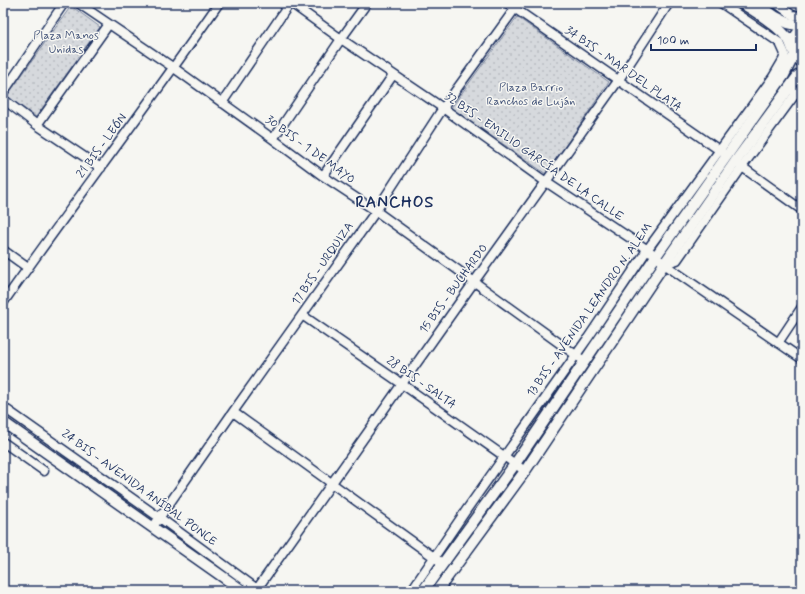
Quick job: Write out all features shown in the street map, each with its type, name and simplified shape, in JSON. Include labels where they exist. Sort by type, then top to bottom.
[{"type":"main road","points":[[742,3],[766,19],[780,31],[789,41],[797,57]]},
{"type":"main road","points":[[756,3],[776,17],[788,23],[802,26]]},
{"type":"main road","name":"13 BIS - AVENIDA LEANDRO N. ALEM","points":[[423,591],[438,560],[515,464],[656,256],[723,153],[784,75],[791,61],[797,57],[793,43],[795,37],[802,30]]},
{"type":"main road","points":[[437,591],[525,471],[664,264],[739,164],[792,84],[802,73]]},
{"type":"main road","name":"24 BIS - AVENIDA ANÍBAL PONCE","points":[[3,422],[243,591]]},
{"type":"street","points":[[3,93],[64,3]]},
{"type":"street","name":"30 BIS - 1 DE MAYO","points":[[78,3],[174,68],[323,176],[376,211],[585,361]]},
{"type":"street","name":"21 BIS - LEÓN","points":[[3,303],[174,68],[219,3]]},
{"type":"street","points":[[222,103],[291,3]]},
{"type":"street","name":"32 BIS - EMILIO GARCÍA DE LA CALLE","points":[[291,3],[802,359]]},
{"type":"street","points":[[273,139],[341,39],[368,3]]},
{"type":"street","name":"34 BIS - MAR DEL PLATA","points":[[507,3],[517,6],[618,81],[723,153]]},
{"type":"street","name":"15 BIS - BUCHARDO","points":[[256,590],[618,81],[670,3]]},
{"type":"street","name":"13 BIS - AVENIDA LEANDRO N. ALEM","points":[[411,591],[438,560],[504,456],[576,355],[647,250],[723,153],[780,67],[785,54],[780,43],[721,3]]},
{"type":"street","points":[[776,3],[792,15],[802,16]]},
{"type":"street","name":"17 BIS - URQUIZA","points":[[153,527],[376,211],[443,108],[517,6]]},
{"type":"street","points":[[37,125],[109,24]]},
{"type":"street","points":[[323,176],[393,75]]},
{"type":"street","points":[[3,100],[101,168]]},
{"type":"street","points":[[739,164],[802,210]]},
{"type":"street","points":[[3,250],[28,268]]},
{"type":"street","points":[[778,343],[802,307]]},
{"type":"street","name":"28 BIS - SALTA","points":[[302,315],[525,471]]},
{"type":"street","name":"24 BIS - AVENIDA ANÍBAL PONCE","points":[[3,407],[160,518],[256,590]]},
{"type":"street","points":[[233,412],[438,560]]},
{"type":"street","points":[[3,442],[44,471]]},
{"type":"green space","name":"Plaza Manos Unidas","points":[[71,6],[100,27],[36,117],[7,96]]},
{"type":"green space","name":"Plaza Barrio Ranchos de Luján","points":[[517,17],[609,82],[546,174],[451,108]]},
{"type":"green space","points":[[793,61],[802,68],[665,257],[664,256],[679,234],[685,222]]},
{"type":"green space","points":[[655,263],[657,264],[640,288],[637,297],[525,464],[521,461]]},
{"type":"green space","points":[[61,455],[130,501],[129,503],[59,456]]},
{"type":"green space","points":[[515,469],[517,471],[494,506],[433,591],[427,591]]},
{"type":"district","name":"RANCHOS","points":[[395,202]]}]
